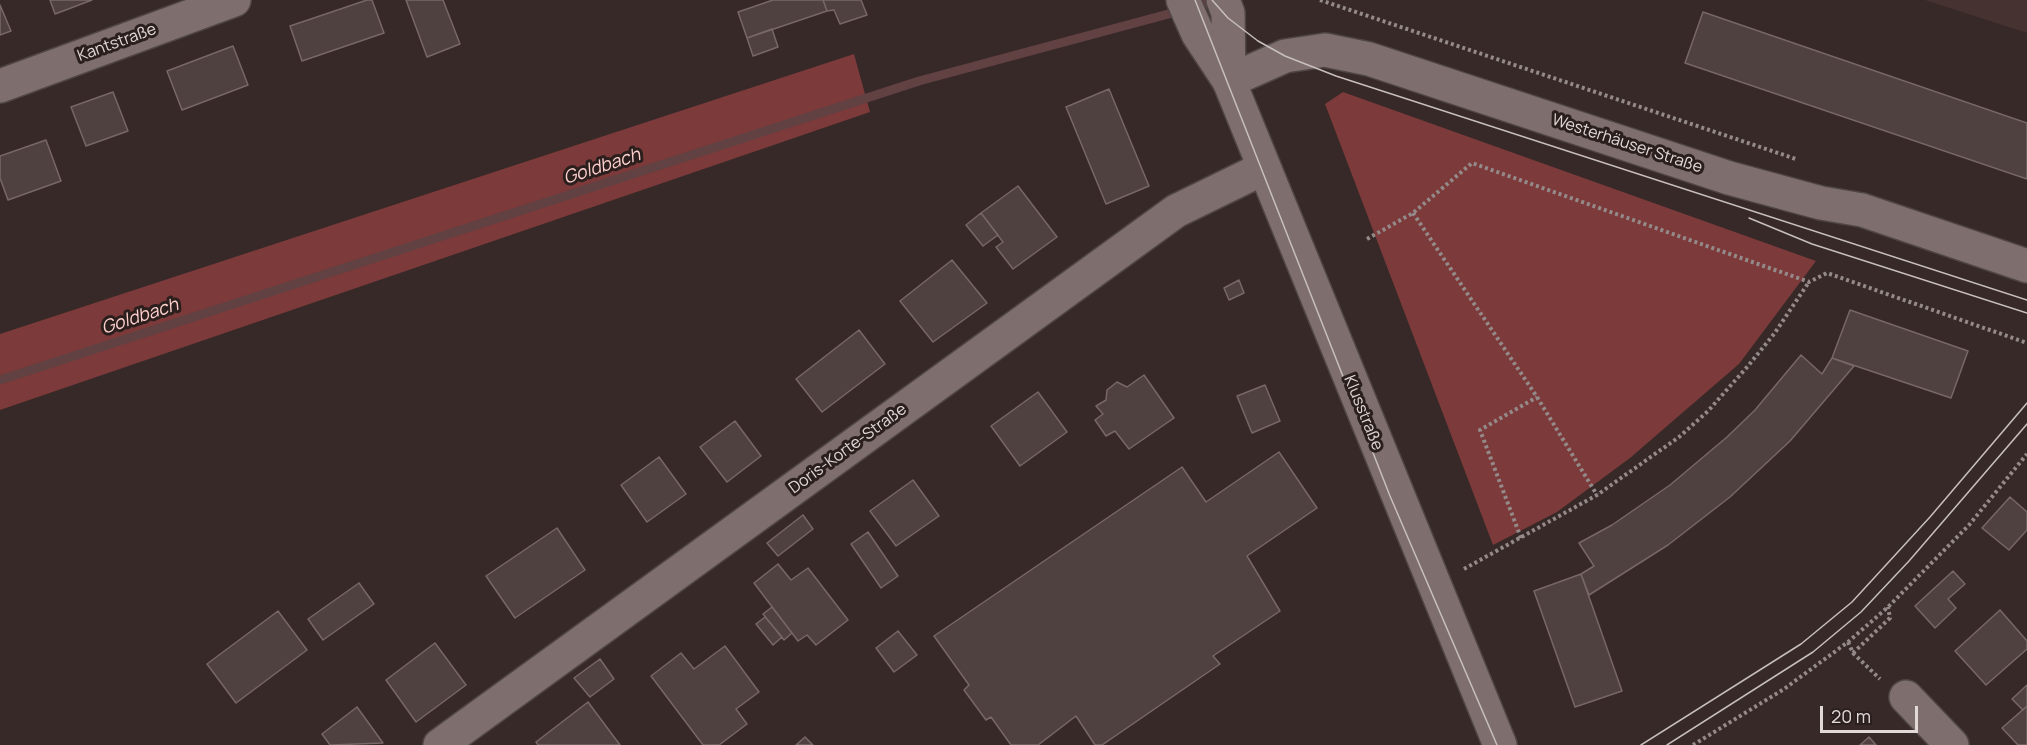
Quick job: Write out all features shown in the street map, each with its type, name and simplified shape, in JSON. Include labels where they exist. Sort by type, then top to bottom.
[{"type":"street","name":"Kantstraße","points":[[0,86],[234,0]]},
{"type":"street","points":[[1226,6],[1229,81]]},
{"type":"street","points":[[1188,13],[1229,81]]},
{"type":"street","name":"Westerhäuser Straße","points":[[1229,81],[1285,56],[1325,50],[1369,58],[1740,181],[1821,203],[1863,210],[2027,266]]},
{"type":"street","name":"Klusstraße","points":[[1229,81],[1500,745]]},
{"type":"street","name":"Doris-Korte-Straße","points":[[440,745],[1176,211],[1264,168]]},
{"type":"street","points":[[1906,697],[1952,745]]},
{"type":"path","points":[[1320,0],[1802,161]]},
{"type":"path","points":[[1367,239],[1413,213],[1472,163],[1809,282]]},
{"type":"path","points":[[1413,213],[1537,397],[1596,495]]},
{"type":"path","points":[[1434,583],[1521,538],[1596,495],[1654,457],[1708,411],[1774,334],[1809,282],[1827,273],[2027,343]]},
{"type":"path","points":[[1521,538],[1480,430],[1537,397]]},
{"type":"path","points":[[1693,745],[1784,689],[1848,642],[1888,607],[1969,525],[2027,454]]},
{"type":"path","points":[[1848,642],[1853,653],[1890,618],[1888,607]]},
{"type":"shaded area","points":[[1925,0],[2027,0],[2027,33]]},
{"type":"shaded area","points":[[854,54],[870,112],[0,410],[0,334]]},
{"type":"shaded area","points":[[1343,92],[1816,261],[1739,364],[1630,458],[1557,512],[1493,545],[1325,104]]},
{"type":"building","points":[[50,0],[92,0],[55,14]]},
{"type":"building","points":[[372,0],[384,33],[302,61],[290,26]]},
{"type":"building","points":[[406,0],[443,0],[460,44],[427,57]]},
{"type":"building","points":[[773,0],[823,0],[827,11],[747,38],[738,12]]},
{"type":"building","points":[[823,0],[861,0],[867,15],[840,24],[834,10],[827,11]]},
{"type":"building","points":[[0,5],[11,31],[0,35]]},
{"type":"building","points":[[1703,12],[2027,123],[2027,179],[1685,63]]},
{"type":"building","points":[[772,29],[778,47],[753,56],[747,38]]},
{"type":"building","points":[[233,46],[248,85],[182,110],[167,71]]},
{"type":"building","points":[[1109,89],[1149,186],[1106,204],[1066,107]]},
{"type":"building","points":[[113,92],[128,131],[86,146],[71,107]]},
{"type":"building","points":[[46,140],[61,181],[8,200],[0,178],[0,156]]},
{"type":"building","points":[[1018,186],[1057,237],[1013,269],[996,247],[1003,242],[981,213]]},
{"type":"building","points":[[981,213],[998,235],[983,246],[966,225]]},
{"type":"building","points":[[952,260],[987,303],[933,342],[900,301]]},
{"type":"building","points":[[1239,280],[1244,293],[1229,300],[1224,288]]},
{"type":"building","points":[[1850,310],[1968,351],[1951,398],[1832,358]]},
{"type":"building","points":[[859,330],[885,364],[822,412],[796,379]]},
{"type":"building","points":[[1801,355],[1822,374],[1832,358],[1854,366],[1790,441],[1730,497],[1668,545],[1589,595],[1581,574],[1594,566],[1579,543],[1612,525],[1670,485],[1727,437],[1755,410]]},
{"type":"building","points":[[1144,375],[1174,418],[1129,449],[1115,431],[1106,436],[1095,420],[1103,414],[1096,406],[1106,400],[1107,390],[1117,382],[1127,387]]},
{"type":"building","points":[[1265,385],[1280,421],[1252,433],[1237,396]]},
{"type":"building","points":[[1038,392],[1067,432],[1020,466],[991,426]]},
{"type":"building","points":[[735,421],[761,456],[727,482],[700,447]]},
{"type":"building","points":[[1279,452],[1317,508],[1247,556],[1280,611],[1213,656],[1220,664],[1102,745],[1095,745],[1076,716],[1038,745],[1011,745],[991,717],[986,720],[964,690],[969,685],[934,636],[1182,467],[1206,502]]},
{"type":"building","points":[[659,457],[686,494],[647,522],[621,485]]},
{"type":"building","points":[[913,480],[939,516],[896,546],[870,511]]},
{"type":"building","points":[[2010,497],[2027,512],[2027,530],[2009,550],[1982,528]]},
{"type":"building","points":[[803,515],[813,529],[778,556],[767,543]]},
{"type":"building","points":[[557,528],[585,570],[515,618],[486,576]]},
{"type":"building","points":[[868,532],[898,576],[881,588],[851,544]]},
{"type":"building","points":[[778,564],[791,580],[808,568],[848,620],[816,645],[807,635],[798,641],[754,583]]},
{"type":"building","points":[[1953,571],[1965,584],[1948,599],[1956,608],[1935,628],[1915,606]]},
{"type":"building","points":[[1581,574],[1622,691],[1575,707],[1534,591]]},
{"type":"building","points":[[359,583],[374,604],[323,640],[308,619]]},
{"type":"building","points":[[772,607],[792,633],[784,640],[763,614]]},
{"type":"building","points":[[2000,610],[2027,641],[2027,649],[1986,685],[1955,651]]},
{"type":"building","points":[[278,611],[307,650],[236,703],[207,664]]},
{"type":"building","points":[[765,617],[782,637],[773,645],[756,624]]},
{"type":"building","points":[[898,631],[917,655],[894,672],[876,648]]},
{"type":"building","points":[[435,643],[466,685],[416,722],[386,680]]},
{"type":"building","points":[[725,646],[759,692],[736,709],[747,724],[719,745],[703,745],[651,676],[681,653],[694,669]]},
{"type":"building","points":[[600,659],[614,679],[590,697],[574,678]]},
{"type":"building","points":[[2027,685],[2027,706],[2023,710],[2012,699]]},
{"type":"building","points":[[588,702],[620,745],[538,745],[536,742]]},
{"type":"building","points":[[2027,706],[2027,745],[2018,745],[2002,728]]},
{"type":"building","points":[[357,707],[383,743],[330,745],[322,734]]},
{"type":"building","points":[[805,737],[813,745],[796,745]]},
{"type":"building","points":[[1869,737],[1876,745],[1860,745]]},
{"type":"waterway","name":"Goldbach","points":[[0,380],[919,81],[1217,1]]},
{"type":"tram line","points":[[1195,0],[1390,496],[1497,745]]},
{"type":"tram line","points":[[1212,0],[1228,18],[1258,41],[1285,56],[1336,76],[2027,300]]},
{"type":"tram line","points":[[1749,218],[1812,244],[2027,313]]},
{"type":"tram line","points":[[1641,745],[1801,644],[1852,602],[1930,517],[2027,403]]},
{"type":"tram line","points":[[1667,745],[1813,652],[1861,612],[1909,561],[2027,424]]}]
